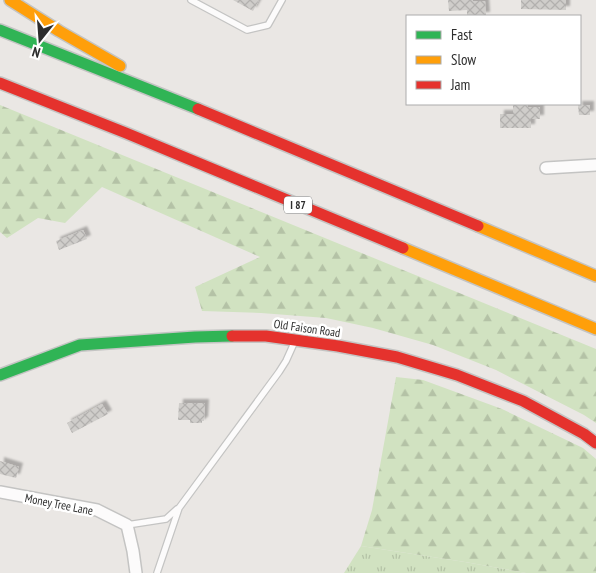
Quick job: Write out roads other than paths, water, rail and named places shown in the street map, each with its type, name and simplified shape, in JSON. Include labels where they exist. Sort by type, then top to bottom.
[{"type":"main road","points":[[10,0],[59,31],[188,105]]},
{"type":"main road","points":[[0,30],[188,105],[596,276]]},
{"type":"main road","name":"I 87","points":[[0,83],[126,133],[596,329]]},
{"type":"main road","name":"Old Faison Road","points":[[0,375],[80,345],[195,337],[266,336],[338,346],[397,357],[457,375],[524,401],[584,434],[596,443]]},
{"type":"street","points":[[546,168],[596,165]]},
{"type":"street","name":"Money Tree Lane","points":[[0,492],[97,510],[126,525]]},
{"type":"street","points":[[126,525],[133,551],[136,573]]},
{"type":"lane","points":[[191,0],[247,30],[268,25],[282,0]]},
{"type":"lane","points":[[126,525],[149,520],[166,519],[179,508],[279,372],[295,340]]},
{"type":"lane","points":[[157,573],[179,508]]}]
